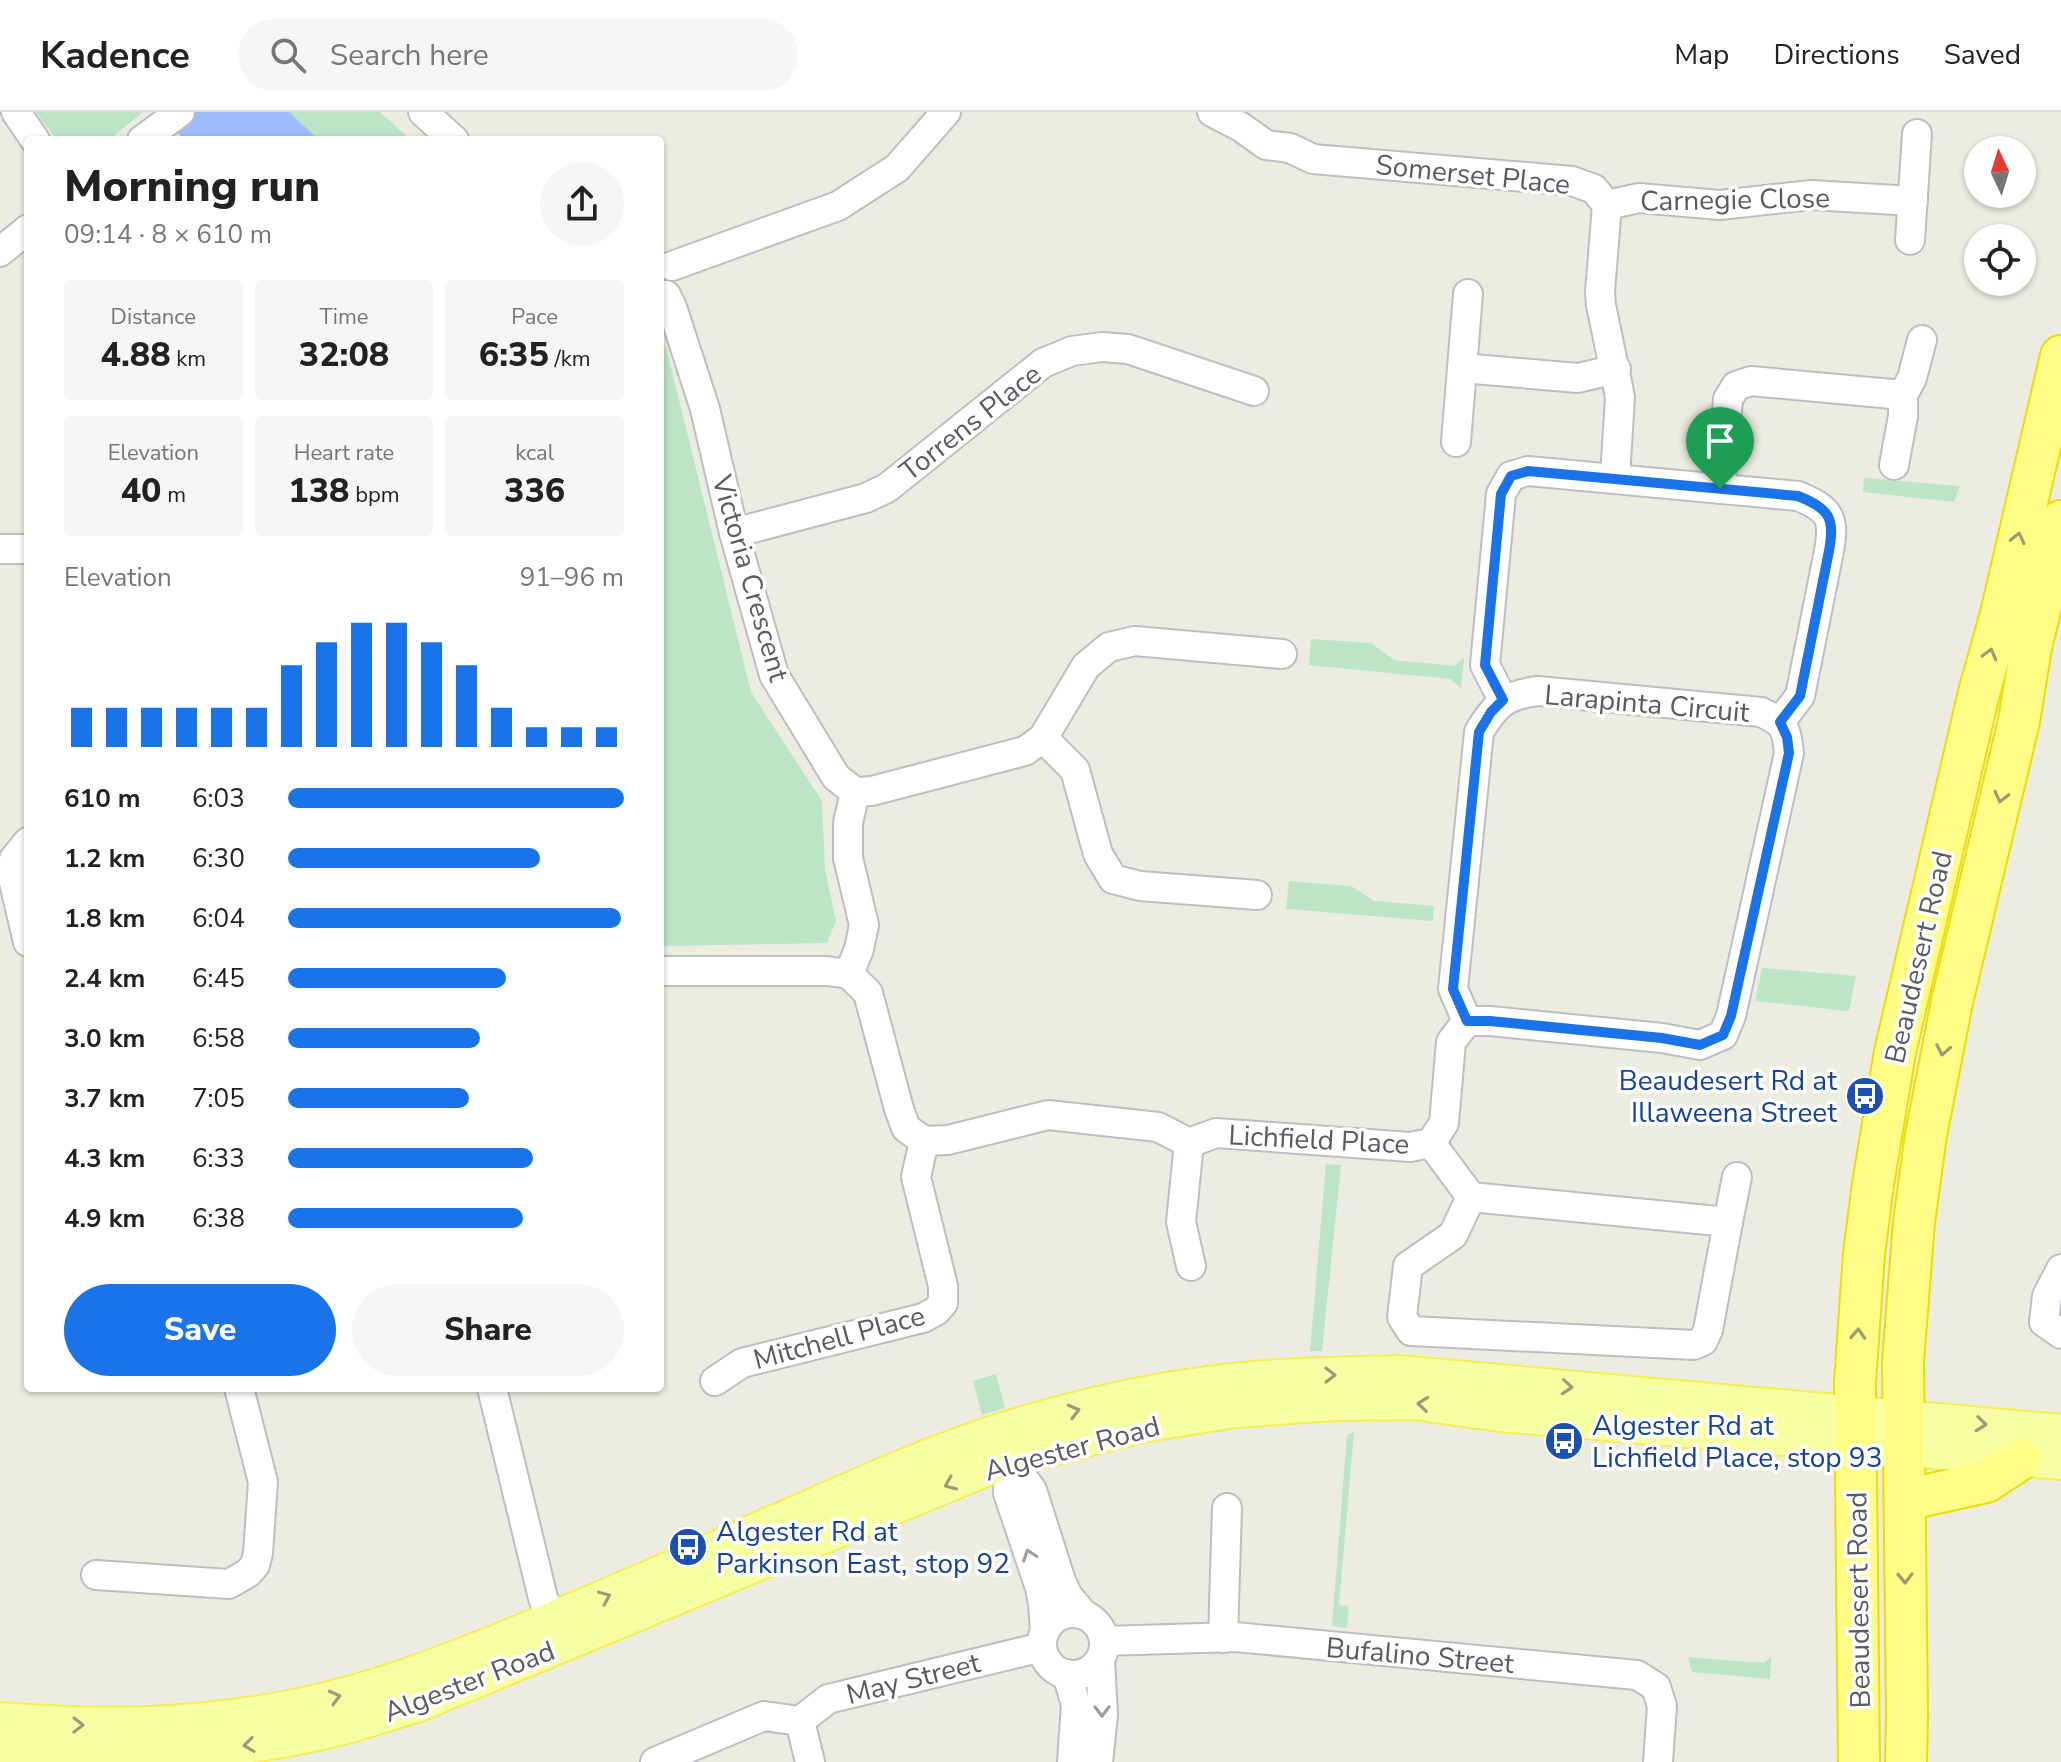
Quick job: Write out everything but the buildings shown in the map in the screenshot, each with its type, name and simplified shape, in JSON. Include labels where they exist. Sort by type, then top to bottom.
[{"type":"highway","name":"Beaudesert Road","points":[[1859,1762],[1855,1429],[1857,1345],[1875,1170],[1892,1067],[2061,356]]},
{"type":"highway","name":"Beaudesert Road","points":[[1906,1762],[1903,1362],[1914,1222],[1926,1135],[1952,1002],[2019,721],[2031,648],[2061,521]]},
{"type":"highway","points":[[1905,1500],[1986,1482],[2021,1459]]},
{"type":"main road","name":"Algester Road","points":[[0,1753],[89,1755],[208,1751],[322,1732],[416,1705],[557,1633],[1004,1445],[1235,1410],[1335,1403],[1413,1402],[1500,1414],[1904,1433]]},
{"type":"main road","points":[[1904,1433],[2061,1432]]},
{"type":"main road","points":[[1904,1433],[2021,1459],[2061,1462]]},
{"type":"main road","name":"Algester Road","points":[[0,1720],[71,1725],[163,1724],[231,1717],[300,1706],[557,1633]]},
{"type":"street","points":[[16,112],[32,136]]},
{"type":"street","points":[[423,112],[450,136]]},
{"type":"street","points":[[664,296],[674,281],[666,260],[838,206],[897,168],[946,112]]},
{"type":"street","name":"Somerset Place","points":[[1212,112],[1266,145],[1290,148],[1313,159],[1572,181],[1594,189],[1607,205],[1601,305],[1620,397],[1615,478]]},
{"type":"street","points":[[1910,240],[1917,134]]},
{"type":"street","name":"Carnegie Close","points":[[1607,205],[1639,198],[1720,205],[1811,195],[1913,201]]},
{"type":"street","points":[[0,252],[24,232]]},
{"type":"street","points":[[1456,442],[1468,294]]},
{"type":"street","name":"Victoria Crescent","points":[[664,298],[672,307],[705,409],[734,533],[774,675],[836,777],[855,792]]},
{"type":"street","points":[[1894,465],[1903,416],[1903,395],[1912,378],[1922,340]]},
{"type":"street","name":"Torrens Place","points":[[734,533],[866,498],[887,488],[1043,363],[1072,351],[1102,347],[1128,349],[1254,391]]},
{"type":"street","points":[[1462,368],[1578,378],[1616,369]]},
{"type":"street","points":[[1720,489],[1728,399],[1736,386],[1751,381],[1903,395]]},
{"type":"street","points":[[1503,700],[1485,665],[1501,494],[1511,476],[1528,471],[1798,496],[1818,504],[1830,518],[1832,534],[1800,696],[1780,722]]},
{"type":"street","points":[[0,549],[24,549]]},
{"type":"street","points":[[849,974],[864,925],[848,858],[848,823],[855,792],[872,791],[1025,751],[1043,738],[1086,666],[1109,647],[1135,641],[1282,654]]},
{"type":"street","name":"Larapinta Circuit","points":[[1538,691],[1761,712],[1780,722],[1787,737],[1789,753],[1731,1016],[1723,1035],[1700,1045],[1646,1036],[1467,1021],[1453,989],[1479,732],[1503,700],[1538,691]]},
{"type":"street","points":[[1043,738],[1075,770],[1098,854],[1113,879],[1140,886],[1257,895]]},
{"type":"street","points":[[14,850],[12,874],[24,925]]},
{"type":"street","points":[[664,971],[827,971],[849,974],[868,993],[906,1128],[924,1141]]},
{"type":"street","points":[[1467,1021],[1451,1042],[1444,1123],[1431,1143],[1471,1197],[1728,1222]]},
{"type":"street","name":"Lichfield Place","points":[[924,1141],[948,1140],[1048,1115],[1158,1127],[1189,1143],[1216,1133],[1410,1147],[1431,1143]]},
{"type":"street","name":"Mitchell Place","points":[[715,1381],[742,1363],[923,1318],[943,1303],[943,1286],[916,1177],[924,1141]]},
{"type":"street","points":[[1189,1143],[1181,1222],[1191,1266]]},
{"type":"street","points":[[1471,1197],[1453,1235],[1408,1266],[1402,1317],[1411,1331],[1694,1345],[1703,1341],[1708,1330],[1737,1177]]},
{"type":"street","points":[[2061,1269],[2047,1296],[2044,1322],[2061,1334]]},
{"type":"street","points":[[96,1575],[229,1584],[255,1565],[263,1482],[240,1392]]},
{"type":"street","points":[[493,1392],[543,1598],[557,1633]]},
{"type":"street","points":[[1004,1445],[1032,1490],[1068,1596],[1084,1615],[1098,1625],[1102,1650],[1103,1715],[1098,1762]]},
{"type":"street","points":[[1004,1445],[1008,1493],[1040,1588],[1043,1639],[1050,1665],[1057,1671],[1076,1675],[1086,1672],[1102,1650]]},
{"type":"street","points":[[1223,1638],[1227,1508]]},
{"type":"street","points":[[1043,1639],[1057,1617],[1075,1613],[1084,1615]]},
{"type":"street","name":"Bufalino Street","points":[[1102,1650],[1235,1637],[1637,1675],[1656,1687],[1662,1706],[1658,1762]]},
{"type":"street","name":"May Street","points":[[800,1721],[828,1699],[1043,1639]]},
{"type":"street","points":[[1067,1674],[1076,1705],[1072,1762]]},
{"type":"street","points":[[655,1762],[764,1716],[800,1721],[810,1762]]},
{"type":"green space","points":[[36,112],[143,112],[114,136],[54,136]]},
{"type":"green space","points":[[218,112],[380,112],[407,136],[187,136]]},
{"type":"green space","points":[[664,346],[751,692],[822,801],[825,870],[836,921],[827,943],[664,946]]},
{"type":"green space","points":[[1864,478],[1960,486],[1954,502],[1863,492]]},
{"type":"green space","points":[[1311,639],[1371,643],[1394,660],[1455,666],[1464,658],[1461,689],[1450,679],[1309,665]]},
{"type":"green space","points":[[1289,881],[1351,886],[1374,901],[1434,906],[1433,921],[1286,909]]},
{"type":"green space","points":[[1762,968],[1856,976],[1849,1011],[1755,1001]]},
{"type":"green space","points":[[1326,1164],[1341,1165],[1322,1351],[1310,1351]]},
{"type":"green space","points":[[996,1374],[1005,1408],[982,1415],[973,1381]]},
{"type":"green space","points":[[1354,1432],[1339,1605],[1349,1606],[1347,1628],[1332,1626],[1347,1435]]},
{"type":"green space","points":[[1688,1657],[1764,1663],[1771,1657],[1770,1679],[1692,1672]]},
{"type":"water","points":[[161,112],[289,112],[315,136],[181,136]]},
{"type":"place","name":"Beaudesert Rd at Illaweena Street","points":[[1865,1096]]},
{"type":"place","name":"Algester Rd at Lichfield Place, stop 93","points":[[1564,1441]]},
{"type":"place","name":"Algester Rd at Parkinson East, stop 92","points":[[688,1547]]},
{"type":"route","points":[[1528,471],[1720,489],[1798,496],[1818,504],[1830,518],[1832,534],[1800,696],[1780,722],[1787,737],[1789,753],[1731,1016],[1723,1035],[1700,1045],[1662,1038],[1467,1021],[1453,989],[1479,732],[1503,700],[1485,665],[1501,494],[1511,476],[1528,471]]}]
